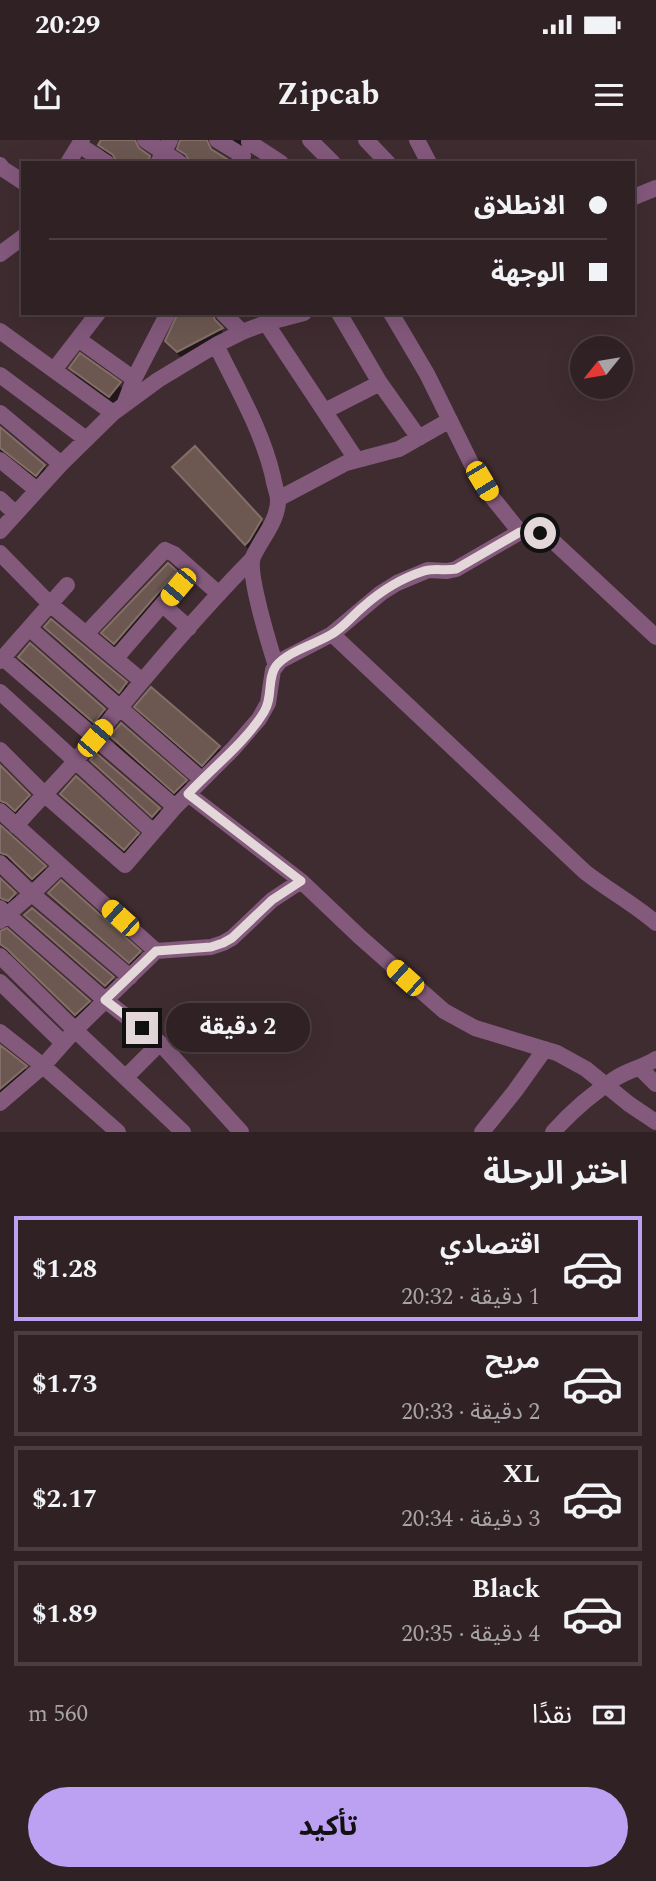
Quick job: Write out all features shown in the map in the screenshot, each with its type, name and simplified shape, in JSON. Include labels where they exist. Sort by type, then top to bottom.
[{"type":"street","points":[[145,140],[164,152]]},
{"type":"street","points":[[218,140],[275,161]]},
{"type":"street","points":[[310,140],[331,161]]},
{"type":"street","points":[[366,140],[386,161]]},
{"type":"street","points":[[416,140],[428,161]]},
{"type":"street","points":[[69,161],[81,142],[105,161]]},
{"type":"street","points":[[0,165],[21,181]]},
{"type":"street","points":[[635,197],[656,188]]},
{"type":"street","points":[[0,254],[21,238]]},
{"type":"street","points":[[54,370],[96,315]]},
{"type":"street","points":[[119,409],[167,315]]},
{"type":"street","points":[[225,315],[242,332]]},
{"type":"street","points":[[0,531],[61,464],[119,409],[159,380],[216,345],[266,323],[296,315]]},
{"type":"street","points":[[340,315],[380,383],[419,438]]},
{"type":"street","points":[[392,315],[427,374],[472,465],[491,496],[520,532]]},
{"type":"street","points":[[266,323],[356,459]]},
{"type":"street","points":[[0,331],[54,370],[119,409]]},
{"type":"street","points":[[78,339],[134,379]]},
{"type":"street","points":[[16,826],[252,559],[274,519],[278,499],[271,467],[259,432],[216,345]]},
{"type":"street","points":[[0,375],[86,439]]},
{"type":"street","points":[[325,411],[380,383]]},
{"type":"street","points":[[0,413],[61,464]]},
{"type":"street","points":[[278,499],[346,463],[399,449],[450,420]]},
{"type":"street","points":[[2,465],[37,490]]},
{"type":"street","points":[[0,499],[15,513]]},
{"type":"street","points":[[0,750],[44,794],[125,865],[265,711],[276,666],[287,657],[332,634],[372,599],[397,583],[428,570],[456,569],[520,532],[540,533],[554,542],[656,637]]},
{"type":"street","points":[[86,634],[165,550],[174,554],[219,594]]},
{"type":"street","points":[[0,553],[50,604],[142,681]]},
{"type":"street","points":[[252,559],[254,581],[276,666]]},
{"type":"street","points":[[116,658],[192,570]]},
{"type":"street","points":[[67,585],[1,660],[175,807]]},
{"type":"street","points":[[163,605],[189,628]]},
{"type":"street","points":[[29,628],[201,779]]},
{"type":"street","points":[[332,634],[585,872],[656,923]]},
{"type":"street","points":[[0,692],[153,832]]},
{"type":"street","points":[[188,794],[301,881],[444,1011],[475,1028],[557,1053],[586,1069],[656,1122]]},
{"type":"street","points":[[0,811],[61,866],[94,906],[156,951],[211,947],[223,943],[232,938],[272,900],[301,881]]},
{"type":"street","points":[[0,863],[32,894],[130,977]]},
{"type":"street","points":[[61,866],[32,894],[3,915],[160,1043],[241,1132]]},
{"type":"street","points":[[3,1094],[43,1066],[62,1043],[156,951]]},
{"type":"street","points":[[0,956],[183,1132]]},
{"type":"street","points":[[0,982],[62,1043]]},
{"type":"street","points":[[0,1032],[118,1132]]},
{"type":"street","points":[[126,1077],[160,1043]]},
{"type":"street","points":[[505,1132],[487,1127],[545,1049]]},
{"type":"street","points":[[553,1132],[574,1110],[607,1085],[656,1059]]},
{"type":"street","points":[[640,1068],[656,1084]]},
{"type":"building","points":[[101,140],[135,140],[139,148],[150,156],[149,161],[116,161],[113,155],[98,145]]},
{"type":"building","points":[[180,140],[207,140],[211,149],[230,161],[189,161],[186,155],[177,149]]},
{"type":"building","points":[[177,315],[213,315],[223,328],[177,352],[165,341]]},
{"type":"building","points":[[80,353],[121,382],[109,397],[69,368]]},
{"type":"building","points":[[0,427],[45,465],[36,476],[0,448]]},
{"type":"building","points":[[195,446],[262,519],[245,545],[172,467]]},
{"type":"building","points":[[168,563],[177,571],[114,644],[101,633]]},
{"type":"building","points":[[51,619],[127,682],[119,693],[44,627]]},
{"type":"building","points":[[30,643],[105,709],[94,723],[18,657]]},
{"type":"building","points":[[151,687],[220,746],[202,766],[134,707]]},
{"type":"building","points":[[121,723],[187,780],[174,793],[110,736]]},
{"type":"building","points":[[96,753],[160,808],[152,817],[90,760]]},
{"type":"building","points":[[0,765],[30,795],[15,811],[0,801]]},
{"type":"building","points":[[76,776],[139,833],[124,850],[60,794]]},
{"type":"building","points":[[0,825],[46,866],[32,879],[7,855],[0,853]]},
{"type":"building","points":[[0,878],[16,893],[8,901],[0,898]]},
{"type":"building","points":[[61,880],[141,951],[129,963],[48,893]]},
{"type":"building","points":[[32,908],[114,977],[105,986],[24,915]]},
{"type":"building","points":[[7,928],[90,1001],[75,1015],[0,944],[0,931]]},
{"type":"building","points":[[0,1045],[27,1066],[0,1089]]},
{"type":"route","points":[[142,1028],[105,1000],[156,951],[211,947],[223,943],[243,929],[272,900],[301,881],[188,794],[233,749],[265,711],[276,666],[287,657],[332,634],[380,593],[397,583],[428,570],[456,569],[520,532],[540,533]]}]
